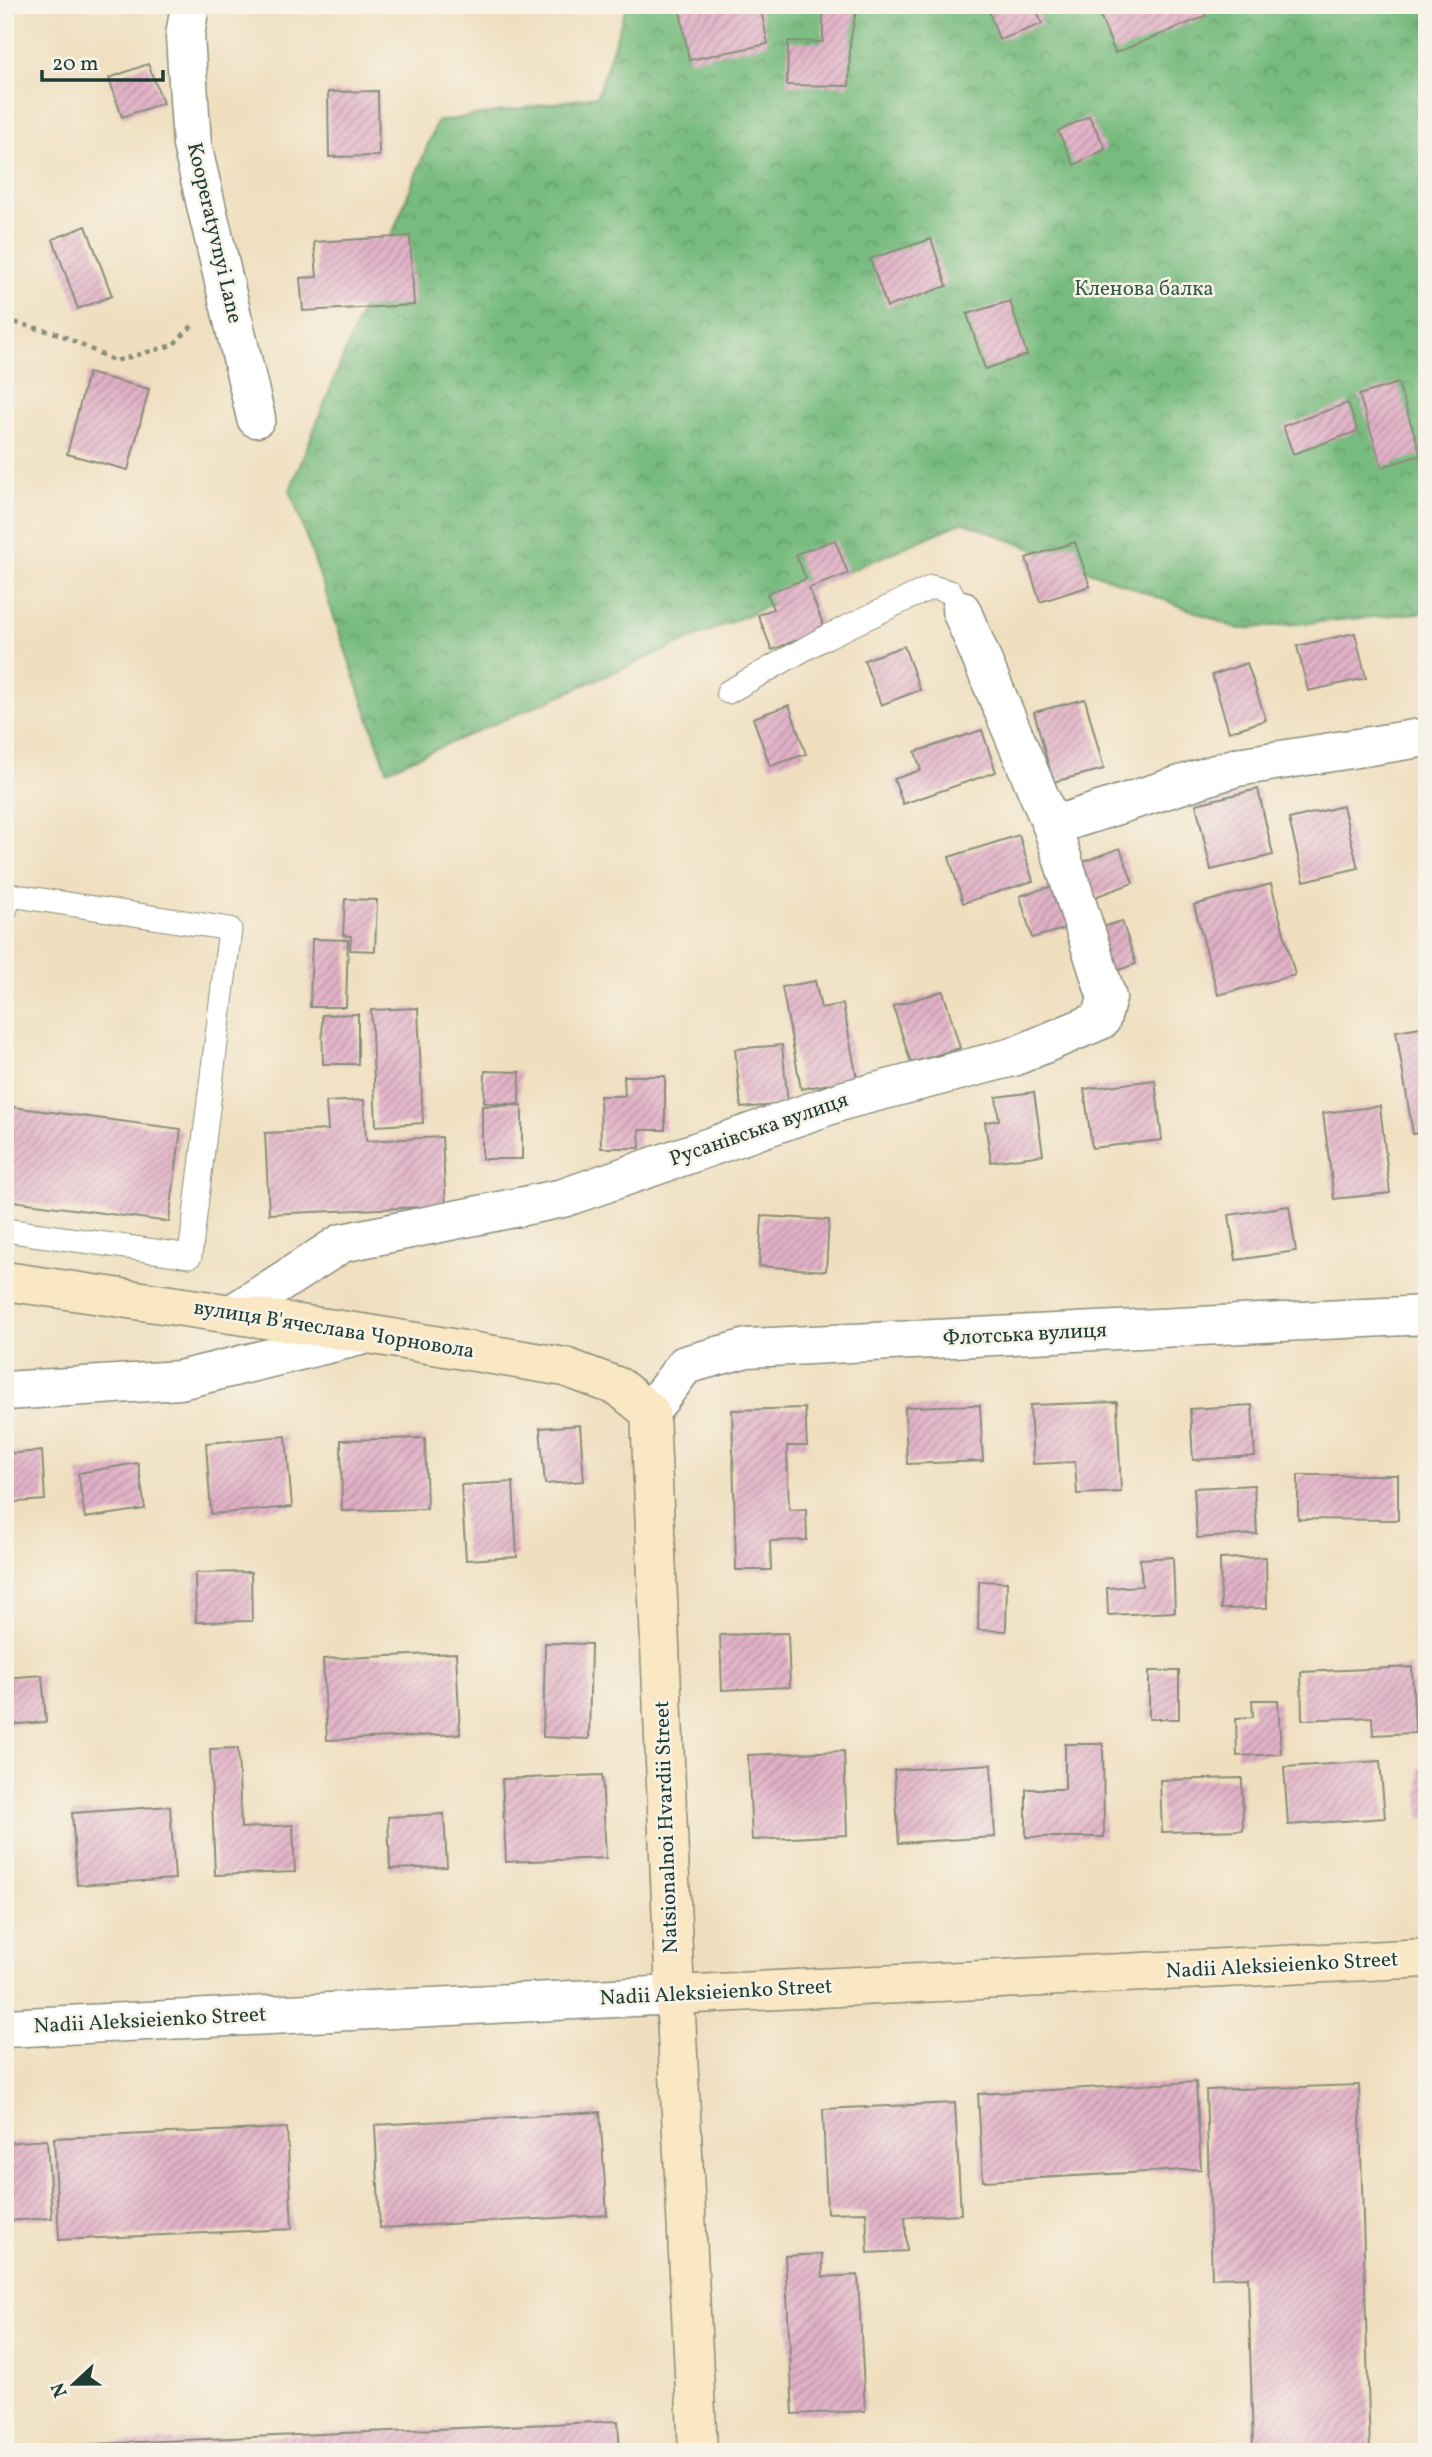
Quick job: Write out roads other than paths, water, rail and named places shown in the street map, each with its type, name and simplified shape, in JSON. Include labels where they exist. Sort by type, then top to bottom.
[{"type":"street","name":"Kooperatyvnyi Lane","points":[[190,5],[185,36],[192,145],[256,418]]},
{"type":"street","name":"Русанівська вулиця","points":[[232,1314],[342,1243],[563,1198],[845,1100],[1013,1057],[1101,1020],[1107,998],[1052,826],[961,610]]},
{"type":"street","points":[[1052,826],[1237,767],[1420,731]]},
{"type":"street","name":"вулиця В'ячеслава Чорновола","points":[[5,1281],[368,1334],[565,1367],[619,1387],[650,1412]]},
{"type":"street","name":"Флотська вулиця","points":[[650,1412],[685,1365],[747,1348],[1427,1315]]},
{"type":"street","points":[[5,1391],[180,1380],[368,1334]]},
{"type":"street","name":"Natsionalnoi Hvardii Street","points":[[650,1412],[674,1996],[698,2452]]},
{"type":"street","name":"Nadii Aleksieienko Street","points":[[5,2028],[1427,1958]]},
{"type":"lane","points":[[728,692],[827,637],[932,587],[951,592],[961,610]]},
{"type":"lane","points":[[5,911],[10,895],[230,929],[190,1256],[5,1230]]},
{"type":"park label","name":"Кленова балка","points":[[1144,289]]}]
